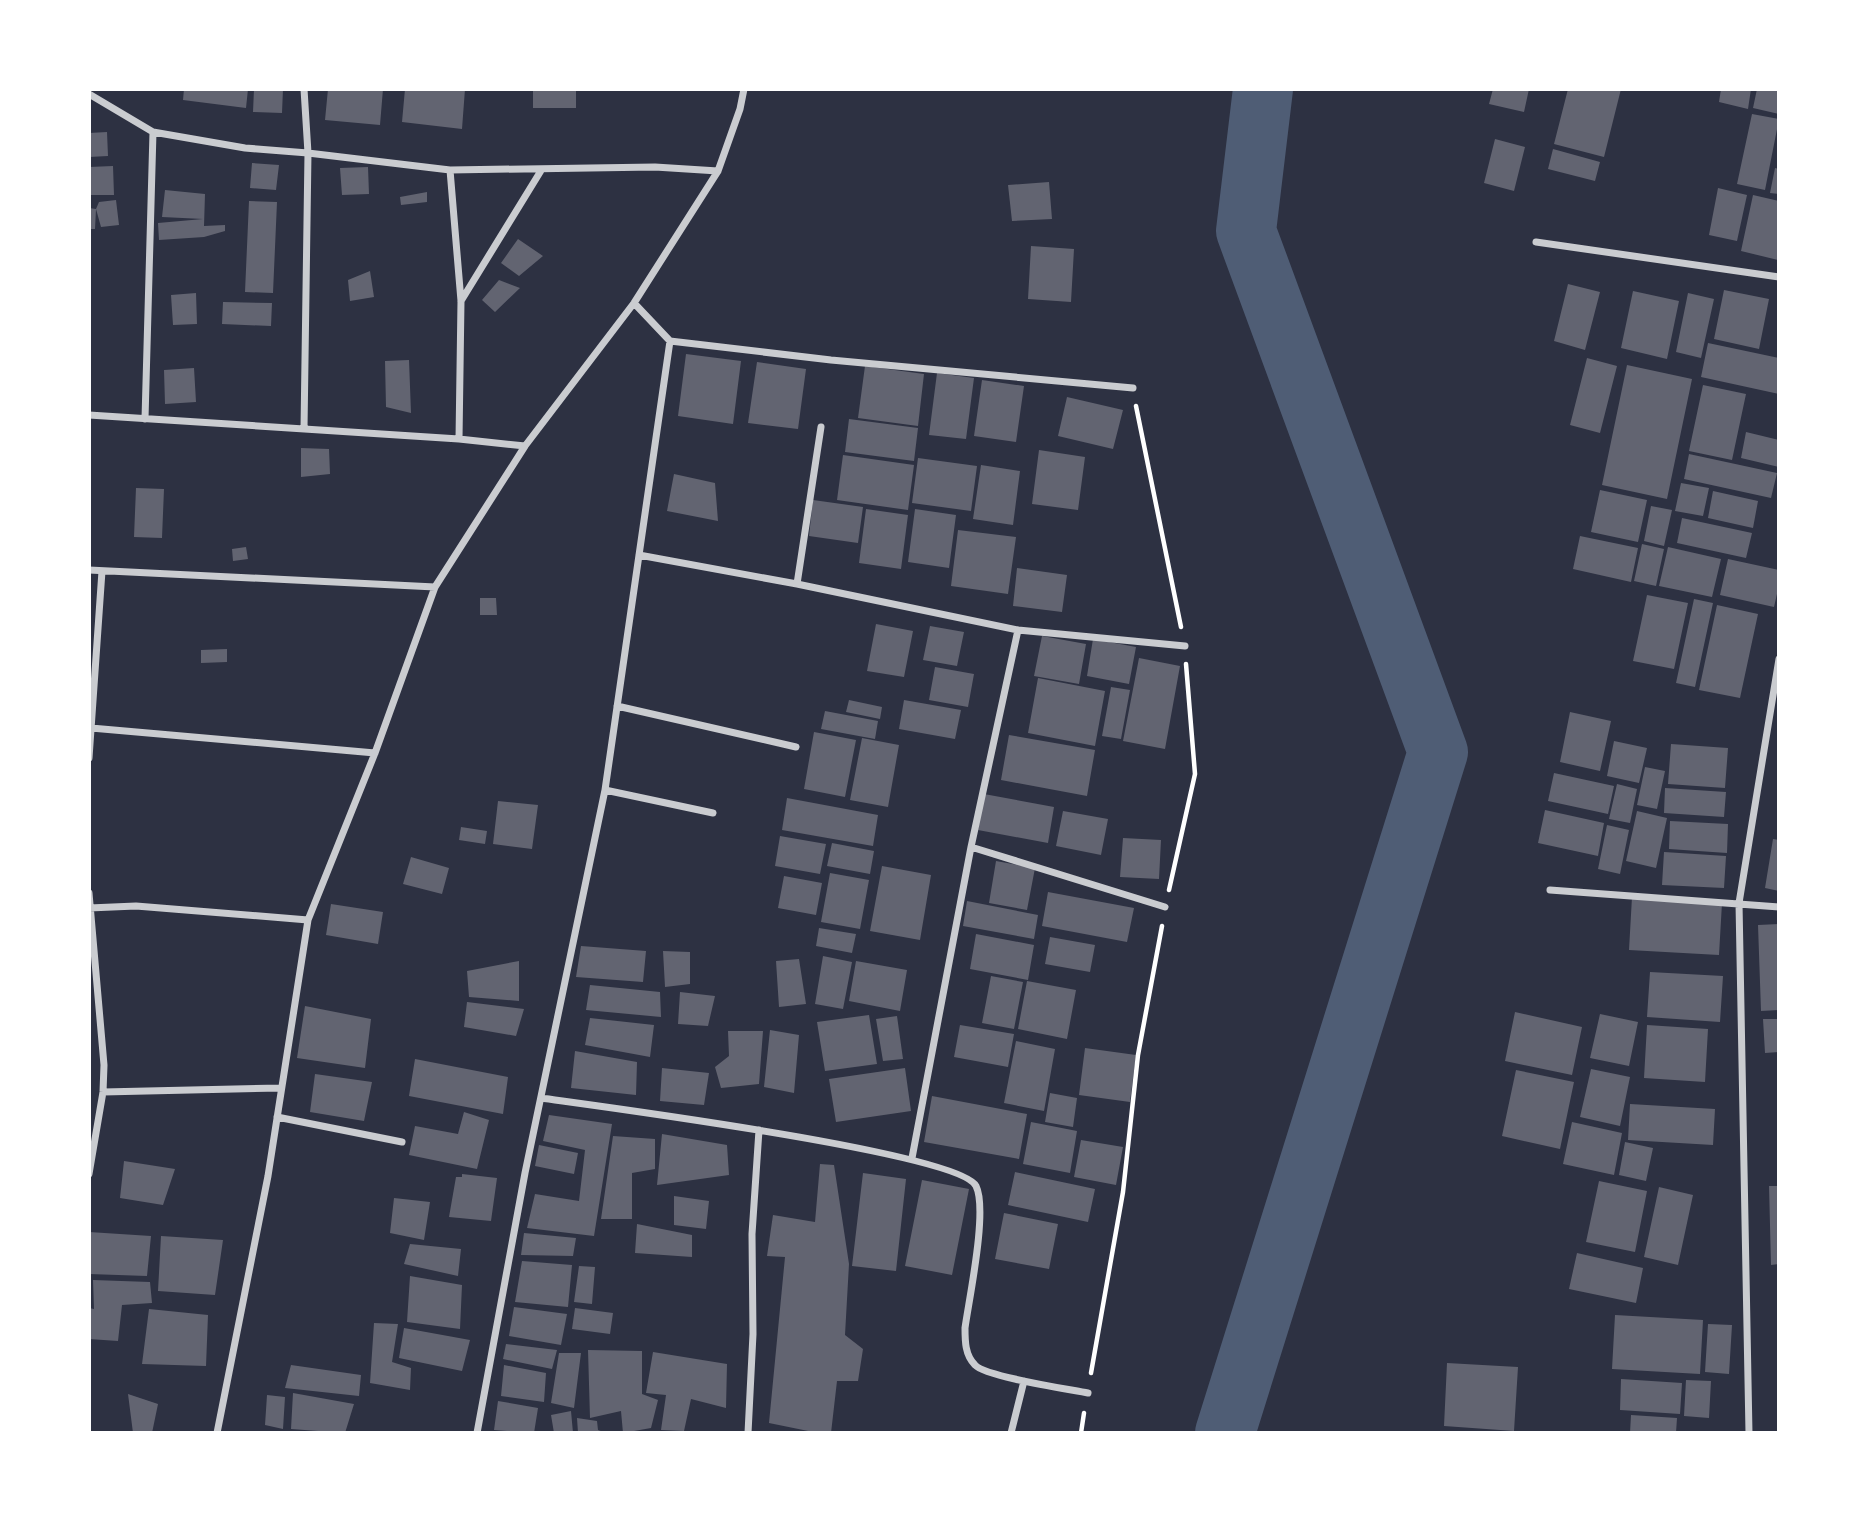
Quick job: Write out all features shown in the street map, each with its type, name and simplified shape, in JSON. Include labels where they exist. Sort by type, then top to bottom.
[{"type":"street","points":[[304,89],[308,153],[304,429]]},
{"type":"street","points":[[216,1433],[268,1176],[308,920],[375,753],[435,587],[526,446],[634,303],[718,171],[740,109],[744,89]]},
{"type":"street","points":[[89,94],[153,132],[245,148],[450,170],[655,167],[718,171]]},
{"type":"street","points":[[145,419],[153,132]]},
{"type":"street","points":[[461,302],[542,169]]},
{"type":"street","points":[[450,170],[461,302],[459,439]]},
{"type":"street","points":[[1536,242],[1779,276]]},
{"type":"street","points":[[634,303],[670,341],[831,360],[1133,388]]},
{"type":"street","points":[[477,1433],[525,1173],[606,790],[670,341]]},
{"type":"street","points":[[89,415],[459,439],[526,446]]},
{"type":"street","points":[[797,584],[821,427]]},
{"type":"street","points":[[639,555],[797,584],[1018,630],[1185,646]]},
{"type":"street","points":[[89,570],[435,587]]},
{"type":"street","points":[[89,758],[92,681],[102,571]]},
{"type":"street","points":[[912,1158],[971,847],[1018,630]]},
{"type":"street","points":[[1749,1433],[1739,903],[1779,659]]},
{"type":"street","points":[[617,706],[796,747]]},
{"type":"street","points":[[91,728],[375,753]]},
{"type":"street","points":[[606,790],[713,813]]},
{"type":"street","points":[[971,847],[1165,907]]},
{"type":"street","points":[[1550,890],[1779,907]]},
{"type":"street","points":[[89,893],[104,1065],[103,1092],[89,1174]]},
{"type":"street","points":[[90,908],[136,906],[308,920]]},
{"type":"street","points":[[103,1092],[281,1088]]},
{"type":"street","points":[[541,1098],[759,1130],[912,1158],[960,1173],[972,1180],[977,1187],[981,1209],[965,1328],[969,1357],[977,1368],[1024,1381],[1088,1393]]},
{"type":"street","points":[[277,1117],[402,1143]]},
{"type":"street","points":[[748,1433],[753,1334],[752,1234],[759,1130]]},
{"type":"street","points":[[1011,1433],[1024,1381]]},
{"type":"building","points":[[184,89],[248,89],[246,108],[183,100]]},
{"type":"building","points":[[254,89],[283,89],[282,113],[253,112]]},
{"type":"building","points":[[328,89],[383,89],[380,125],[325,120]]},
{"type":"building","points":[[405,89],[465,89],[462,129],[402,122]]},
{"type":"building","points":[[533,89],[576,89],[576,108],[533,108]]},
{"type":"building","points":[[1493,89],[1529,89],[1524,112],[1489,104]]},
{"type":"building","points":[[1568,89],[1621,89],[1604,157],[1554,144]]},
{"type":"building","points":[[1721,89],[1751,89],[1748,109],[1719,102]]},
{"type":"building","points":[[1757,89],[1779,89],[1779,114],[1753,108]]},
{"type":"building","points":[[1752,114],[1779,119],[1765,190],[1737,184]]},
{"type":"building","points":[[107,132],[108,156],[89,157],[89,133]]},
{"type":"building","points":[[1495,139],[1525,147],[1514,191],[1484,183]]},
{"type":"building","points":[[1553,149],[1600,162],[1595,181],[1548,169]]},
{"type":"building","points":[[252,163],[279,165],[276,190],[250,188]]},
{"type":"building","points":[[113,166],[114,195],[89,195],[89,167]]},
{"type":"building","points":[[368,167],[369,194],[342,195],[340,168]]},
{"type":"building","points":[[1775,168],[1779,169],[1779,194],[1770,193]]},
{"type":"building","points":[[1049,182],[1052,219],[1012,221],[1008,185]]},
{"type":"building","points":[[1718,188],[1747,195],[1737,241],[1709,235]]},
{"type":"building","points":[[165,190],[205,194],[204,226],[225,225],[225,231],[204,237],[159,240],[158,223],[203,219],[162,217]]},
{"type":"building","points":[[427,192],[427,202],[401,205],[400,197]]},
{"type":"building","points":[[1753,195],[1779,201],[1778,260],[1741,251]]},
{"type":"building","points":[[116,200],[119,225],[101,227],[96,209],[99,202]]},
{"type":"building","points":[[249,201],[277,202],[273,293],[245,292]]},
{"type":"building","points":[[89,208],[96,209],[95,229],[89,229]]},
{"type":"building","points":[[518,239],[543,256],[519,276],[501,263]]},
{"type":"building","points":[[1031,246],[1074,249],[1071,302],[1028,299]]},
{"type":"building","points":[[370,271],[374,297],[350,301],[348,280]]},
{"type":"building","points":[[499,280],[520,288],[495,312],[482,300]]},
{"type":"building","points":[[1568,284],[1600,292],[1585,350],[1554,341]]},
{"type":"building","points":[[1724,290],[1769,299],[1759,349],[1714,339]]},
{"type":"building","points":[[1633,291],[1679,301],[1667,359],[1621,348]]},
{"type":"building","points":[[196,293],[197,324],[173,325],[171,295]]},
{"type":"building","points":[[1688,293],[1714,299],[1701,358],[1676,352]]},
{"type":"building","points":[[223,302],[272,303],[271,326],[222,324]]},
{"type":"building","points":[[1708,343],[1779,358],[1779,394],[1701,377]]},
{"type":"building","points":[[686,354],[741,361],[733,424],[678,416]]},
{"type":"building","points":[[1587,358],[1617,366],[1600,433],[1570,425]]},
{"type":"building","points":[[409,360],[411,413],[386,407],[385,361]]},
{"type":"building","points":[[757,362],[806,369],[798,429],[748,423]]},
{"type":"building","points":[[1627,365],[1692,379],[1667,499],[1602,485]]},
{"type":"building","points":[[865,366],[924,374],[918,426],[858,418]]},
{"type":"building","points":[[194,368],[196,402],[165,404],[164,370]]},
{"type":"building","points":[[937,373],[974,378],[966,439],[929,435]]},
{"type":"building","points":[[982,380],[1024,386],[1016,442],[974,436]]},
{"type":"building","points":[[1703,385],[1746,394],[1732,460],[1689,451]]},
{"type":"building","points":[[1067,397],[1123,410],[1113,449],[1058,436]]},
{"type":"building","points":[[849,419],[918,428],[914,461],[845,452]]},
{"type":"building","points":[[1746,432],[1779,440],[1779,467],[1741,458]]},
{"type":"building","points":[[301,448],[329,449],[330,474],[301,477]]},
{"type":"building","points":[[1039,450],[1085,457],[1078,510],[1032,504]]},
{"type":"building","points":[[1689,454],[1777,473],[1771,498],[1684,479]]},
{"type":"building","points":[[843,455],[914,465],[908,510],[837,500]]},
{"type":"building","points":[[918,458],[977,466],[971,511],[912,503]]},
{"type":"building","points":[[981,465],[1020,471],[1013,525],[973,519]]},
{"type":"building","points":[[674,474],[715,483],[718,521],[667,511]]},
{"type":"building","points":[[1681,483],[1709,488],[1703,516],[1675,511]]},
{"type":"building","points":[[136,488],[164,489],[162,538],[134,537]]},
{"type":"building","points":[[1600,490],[1647,500],[1638,542],[1591,532]]},
{"type":"building","points":[[1713,491],[1758,501],[1753,528],[1708,518]]},
{"type":"building","points":[[813,500],[863,507],[858,543],[809,536]]},
{"type":"building","points":[[1651,506],[1672,510],[1664,546],[1644,541]]},
{"type":"building","points":[[866,509],[908,515],[901,569],[859,563]]},
{"type":"building","points":[[915,509],[956,515],[949,568],[908,562]]},
{"type":"building","points":[[1682,518],[1752,533],[1746,558],[1677,543]]},
{"type":"building","points":[[958,530],[1016,537],[1008,594],[951,586]]},
{"type":"building","points":[[1580,536],[1638,548],[1631,582],[1573,569]]},
{"type":"building","points":[[1642,544],[1664,549],[1656,586],[1634,581]]},
{"type":"building","points":[[246,547],[248,559],[233,561],[232,549]]},
{"type":"building","points":[[1668,547],[1721,559],[1712,597],[1659,586]]},
{"type":"building","points":[[1728,559],[1779,570],[1774,607],[1720,595]]},
{"type":"building","points":[[1017,568],[1067,575],[1062,612],[1013,606]]},
{"type":"building","points":[[1647,595],[1688,603],[1674,669],[1633,661]]},
{"type":"building","points":[[480,598],[496,598],[497,615],[480,615]]},
{"type":"building","points":[[1694,599],[1713,603],[1695,687],[1676,683]]},
{"type":"building","points":[[1717,605],[1758,614],[1740,698],[1699,690]]},
{"type":"building","points":[[876,624],[913,631],[904,677],[867,671]]},
{"type":"building","points":[[930,626],[964,632],[957,666],[923,660]]},
{"type":"building","points":[[1042,636],[1086,644],[1079,684],[1034,676]]},
{"type":"building","points":[[1093,639],[1136,647],[1129,684],[1087,676]]},
{"type":"building","points":[[227,649],[227,662],[201,663],[201,650]]},
{"type":"building","points":[[1139,658],[1180,666],[1165,749],[1123,741]]},
{"type":"building","points":[[935,667],[974,674],[968,707],[929,700]]},
{"type":"building","points":[[1038,678],[1105,691],[1095,746],[1028,733]]},
{"type":"building","points":[[1111,687],[1130,690],[1121,739],[1102,736]]},
{"type":"building","points":[[849,700],[882,707],[880,719],[846,712]]},
{"type":"building","points":[[904,700],[961,710],[955,739],[899,729]]},
{"type":"building","points":[[825,711],[878,721],[875,739],[821,729]]},
{"type":"building","points":[[1570,712],[1611,721],[1600,771],[1560,762]]},
{"type":"building","points":[[814,732],[856,740],[845,797],[804,789]]},
{"type":"building","points":[[1009,735],[1095,750],[1087,796],[1001,780]]},
{"type":"building","points":[[862,738],[899,745],[888,807],[850,800]]},
{"type":"building","points":[[1614,741],[1647,748],[1639,783],[1607,776]]},
{"type":"building","points":[[1671,744],[1728,748],[1725,788],[1668,784]]},
{"type":"building","points":[[1645,767],[1665,771],[1657,809],[1637,805]]},
{"type":"building","points":[[1554,773],[1614,786],[1608,814],[1548,801]]},
{"type":"building","points":[[1617,784],[1637,789],[1630,823],[1609,819]]},
{"type":"building","points":[[1665,788],[1726,792],[1724,817],[1664,813]]},
{"type":"building","points":[[984,794],[1054,807],[1048,843],[978,830]]},
{"type":"building","points":[[787,798],[878,815],[873,846],[782,830]]},
{"type":"building","points":[[498,801],[538,805],[532,849],[493,844]]},
{"type":"building","points":[[1545,810],[1604,823],[1598,856],[1538,843]]},
{"type":"building","points":[[1063,811],[1108,819],[1101,855],[1056,846]]},
{"type":"building","points":[[1637,811],[1667,818],[1656,868],[1626,861]]},
{"type":"building","points":[[1670,821],[1728,824],[1727,853],[1669,849]]},
{"type":"building","points":[[1607,825],[1629,830],[1620,874],[1598,869]]},
{"type":"building","points":[[461,827],[487,831],[485,844],[459,840]]},
{"type":"building","points":[[780,836],[826,844],[820,874],[775,866]]},
{"type":"building","points":[[1123,838],[1161,840],[1159,879],[1120,877]]},
{"type":"building","points":[[1773,839],[1779,840],[1779,891],[1765,888]]},
{"type":"building","points":[[832,843],[874,851],[870,874],[827,866]]},
{"type":"building","points":[[1664,852],[1726,856],[1724,888],[1662,885]]},
{"type":"building","points":[[411,857],[449,868],[442,894],[403,884]]},
{"type":"building","points":[[996,861],[1035,868],[1027,910],[989,903]]},
{"type":"building","points":[[882,866],[931,875],[920,940],[870,931]]},
{"type":"building","points":[[830,873],[869,880],[860,929],[821,922]]},
{"type":"building","points":[[784,876],[822,883],[816,915],[778,908]]},
{"type":"building","points":[[1048,892],[1134,908],[1127,942],[1042,926]]},
{"type":"building","points":[[1632,897],[1722,903],[1719,955],[1629,950]]},
{"type":"building","points":[[967,901],[1038,915],[1034,939],[963,926]]},
{"type":"building","points":[[331,904],[383,912],[378,944],[326,935]]},
{"type":"building","points":[[1779,924],[1779,1010],[1761,1011],[1758,925]]},
{"type":"building","points":[[819,928],[856,934],[852,953],[816,946]]},
{"type":"building","points":[[976,934],[1034,945],[1028,980],[970,969]]},
{"type":"building","points":[[1050,937],[1095,945],[1090,972],[1045,964]]},
{"type":"building","points":[[581,946],[646,951],[643,982],[576,977]]},
{"type":"building","points":[[663,951],[690,952],[690,984],[665,987]]},
{"type":"building","points":[[823,956],[852,962],[843,1009],[815,1004]]},
{"type":"building","points":[[799,959],[806,1004],[779,1007],[776,961]]},
{"type":"building","points":[[519,961],[519,1001],[469,997],[467,971]]},
{"type":"building","points":[[856,961],[907,970],[900,1011],[849,1001]]},
{"type":"building","points":[[1650,972],[1723,976],[1720,1022],[1647,1017]]},
{"type":"building","points":[[991,976],[1023,982],[1014,1029],[982,1023]]},
{"type":"building","points":[[1027,981],[1076,990],[1067,1039],[1018,1029]]},
{"type":"building","points":[[590,985],[660,992],[661,1017],[586,1010]]},
{"type":"building","points":[[680,992],[715,996],[708,1026],[678,1024]]},
{"type":"building","points":[[467,1002],[524,1009],[516,1036],[464,1027]]},
{"type":"building","points":[[305,1006],[371,1019],[365,1068],[297,1058]]},
{"type":"building","points":[[1515,1012],[1582,1027],[1572,1075],[1505,1061]]},
{"type":"building","points":[[1600,1014],[1638,1022],[1629,1066],[1590,1058]]},
{"type":"building","points":[[869,1015],[877,1064],[825,1071],[817,1022]]},
{"type":"building","points":[[897,1016],[903,1059],[883,1061],[876,1019]]},
{"type":"building","points":[[590,1018],[654,1025],[650,1057],[585,1045]]},
{"type":"building","points":[[1763,1019],[1779,1019],[1779,1052],[1765,1053]]},
{"type":"building","points":[[960,1025],[1014,1034],[1008,1067],[954,1057]]},
{"type":"building","points":[[1647,1025],[1708,1029],[1705,1082],[1644,1078]]},
{"type":"building","points":[[770,1030],[799,1035],[794,1093],[764,1087]]},
{"type":"building","points":[[728,1031],[763,1031],[759,1084],[721,1088],[715,1067],[729,1056]]},
{"type":"building","points":[[1016,1041],[1055,1049],[1044,1111],[1004,1103]]},
{"type":"building","points":[[1085,1048],[1136,1055],[1130,1102],[1079,1095]]},
{"type":"building","points":[[575,1051],[637,1062],[636,1095],[571,1088]]},
{"type":"building","points":[[415,1059],[508,1077],[503,1114],[409,1096]]},
{"type":"building","points":[[662,1068],[709,1073],[704,1105],[660,1101]]},
{"type":"building","points":[[905,1068],[911,1111],[836,1122],[829,1079]]},
{"type":"building","points":[[1591,1069],[1630,1077],[1620,1126],[1580,1117]]},
{"type":"building","points":[[1516,1070],[1574,1082],[1560,1149],[1502,1136]]},
{"type":"building","points":[[315,1074],[372,1082],[364,1121],[310,1112]]},
{"type":"building","points":[[1050,1093],[1077,1098],[1073,1127],[1045,1122]]},
{"type":"building","points":[[932,1096],[1027,1114],[1019,1159],[924,1142]]},
{"type":"building","points":[[1630,1104],[1715,1109],[1713,1145],[1628,1140]]},
{"type":"building","points":[[464,1112],[489,1120],[477,1169],[409,1155],[415,1126],[458,1134]]},
{"type":"building","points":[[549,1115],[612,1124],[594,1236],[527,1228],[535,1194],[579,1201],[585,1150],[543,1141]]},
{"type":"building","points":[[1031,1122],[1077,1131],[1070,1173],[1023,1164]]},
{"type":"building","points":[[1572,1122],[1622,1133],[1614,1175],[1563,1164]]},
{"type":"building","points":[[662,1134],[727,1145],[729,1175],[657,1185]]},
{"type":"building","points":[[613,1136],[655,1139],[655,1169],[632,1173],[632,1219],[601,1219]]},
{"type":"building","points":[[1081,1140],[1123,1147],[1116,1185],[1074,1177]]},
{"type":"building","points":[[1625,1142],[1653,1148],[1646,1181],[1619,1175]]},
{"type":"building","points":[[539,1145],[578,1153],[574,1174],[535,1166]]},
{"type":"building","points":[[124,1161],[175,1169],[163,1205],[120,1198]]},
{"type":"building","points":[[820,1164],[834,1165],[849,1264],[845,1335],[863,1349],[858,1381],[837,1381],[831,1433],[769,1423],[785,1257],[767,1256],[773,1215],[815,1222]]},
{"type":"building","points":[[1015,1172],[1095,1189],[1088,1222],[1008,1205]]},
{"type":"building","points":[[863,1173],[906,1179],[896,1271],[852,1266]]},
{"type":"building","points":[[462,1174],[497,1178],[491,1221],[449,1217],[456,1177],[462,1177]]},
{"type":"building","points":[[922,1180],[969,1189],[952,1275],[905,1266]]},
{"type":"building","points":[[1599,1181],[1647,1191],[1635,1252],[1586,1242]]},
{"type":"building","points":[[1769,1186],[1779,1186],[1779,1264],[1771,1265]]},
{"type":"building","points":[[1659,1187],[1693,1195],[1678,1265],[1644,1257]]},
{"type":"building","points":[[674,1196],[709,1201],[706,1229],[674,1225]]},
{"type":"building","points":[[394,1198],[430,1202],[424,1240],[390,1233]]},
{"type":"building","points":[[1004,1213],[1058,1224],[1049,1269],[995,1259]]},
{"type":"building","points":[[637,1224],[692,1235],[692,1257],[635,1253]]},
{"type":"building","points":[[89,1232],[151,1236],[147,1276],[89,1274]]},
{"type":"building","points":[[524,1233],[576,1238],[573,1256],[521,1255]]},
{"type":"building","points":[[161,1236],[223,1240],[215,1295],[158,1291]]},
{"type":"building","points":[[410,1244],[461,1249],[458,1276],[404,1264]]},
{"type":"building","points":[[1577,1253],[1643,1268],[1636,1303],[1569,1289]]},
{"type":"building","points":[[522,1261],[572,1265],[568,1307],[515,1302]]},
{"type":"building","points":[[579,1266],[595,1267],[592,1304],[574,1302]]},
{"type":"building","points":[[410,1276],[462,1285],[460,1329],[407,1322]]},
{"type":"building","points":[[93,1280],[150,1282],[152,1303],[122,1305],[118,1341],[89,1339],[89,1308],[94,1309]]},
{"type":"building","points":[[514,1307],[567,1314],[561,1345],[509,1336]]},
{"type":"building","points":[[575,1308],[613,1313],[610,1334],[572,1329]]},
{"type":"building","points":[[149,1309],[208,1315],[206,1366],[142,1364]]},
{"type":"building","points":[[1615,1315],[1703,1320],[1700,1374],[1612,1369]]},
{"type":"building","points":[[374,1323],[398,1324],[392,1362],[411,1368],[410,1390],[370,1383]]},
{"type":"building","points":[[1708,1324],[1732,1325],[1729,1374],[1705,1372]]},
{"type":"building","points":[[404,1328],[470,1340],[462,1371],[399,1358]]},
{"type":"building","points":[[506,1344],[557,1350],[552,1369],[503,1359]]},
{"type":"building","points":[[588,1350],[642,1351],[642,1394],[658,1400],[651,1428],[623,1433],[621,1411],[590,1418]]},
{"type":"building","points":[[653,1352],[727,1364],[726,1408],[691,1399],[684,1431],[661,1430],[666,1395],[646,1393]]},
{"type":"building","points":[[559,1353],[581,1353],[574,1408],[551,1403]]},
{"type":"building","points":[[1447,1363],[1518,1367],[1514,1431],[1444,1426]]},
{"type":"building","points":[[291,1365],[361,1375],[359,1396],[285,1388]]},
{"type":"building","points":[[504,1365],[546,1373],[544,1402],[501,1396]]},
{"type":"building","points":[[1621,1379],[1682,1383],[1680,1414],[1620,1410]]},
{"type":"building","points":[[1686,1380],[1711,1381],[1709,1418],[1684,1416]]},
{"type":"building","points":[[293,1393],[354,1404],[345,1433],[291,1429]]},
{"type":"building","points":[[128,1394],[158,1404],[152,1433],[133,1433]]},
{"type":"building","points":[[267,1395],[285,1397],[283,1429],[265,1425]]},
{"type":"building","points":[[498,1401],[538,1408],[534,1433],[494,1430]]},
{"type":"building","points":[[571,1411],[573,1433],[554,1433],[551,1415]]},
{"type":"building","points":[[1631,1415],[1677,1418],[1676,1433],[1630,1433]]},
{"type":"building","points":[[577,1418],[597,1421],[598,1430],[606,1433],[578,1433]]},
{"type":"waterway","points":[[1225,1433],[1438,752],[1246,231],[1263,89]]}]
